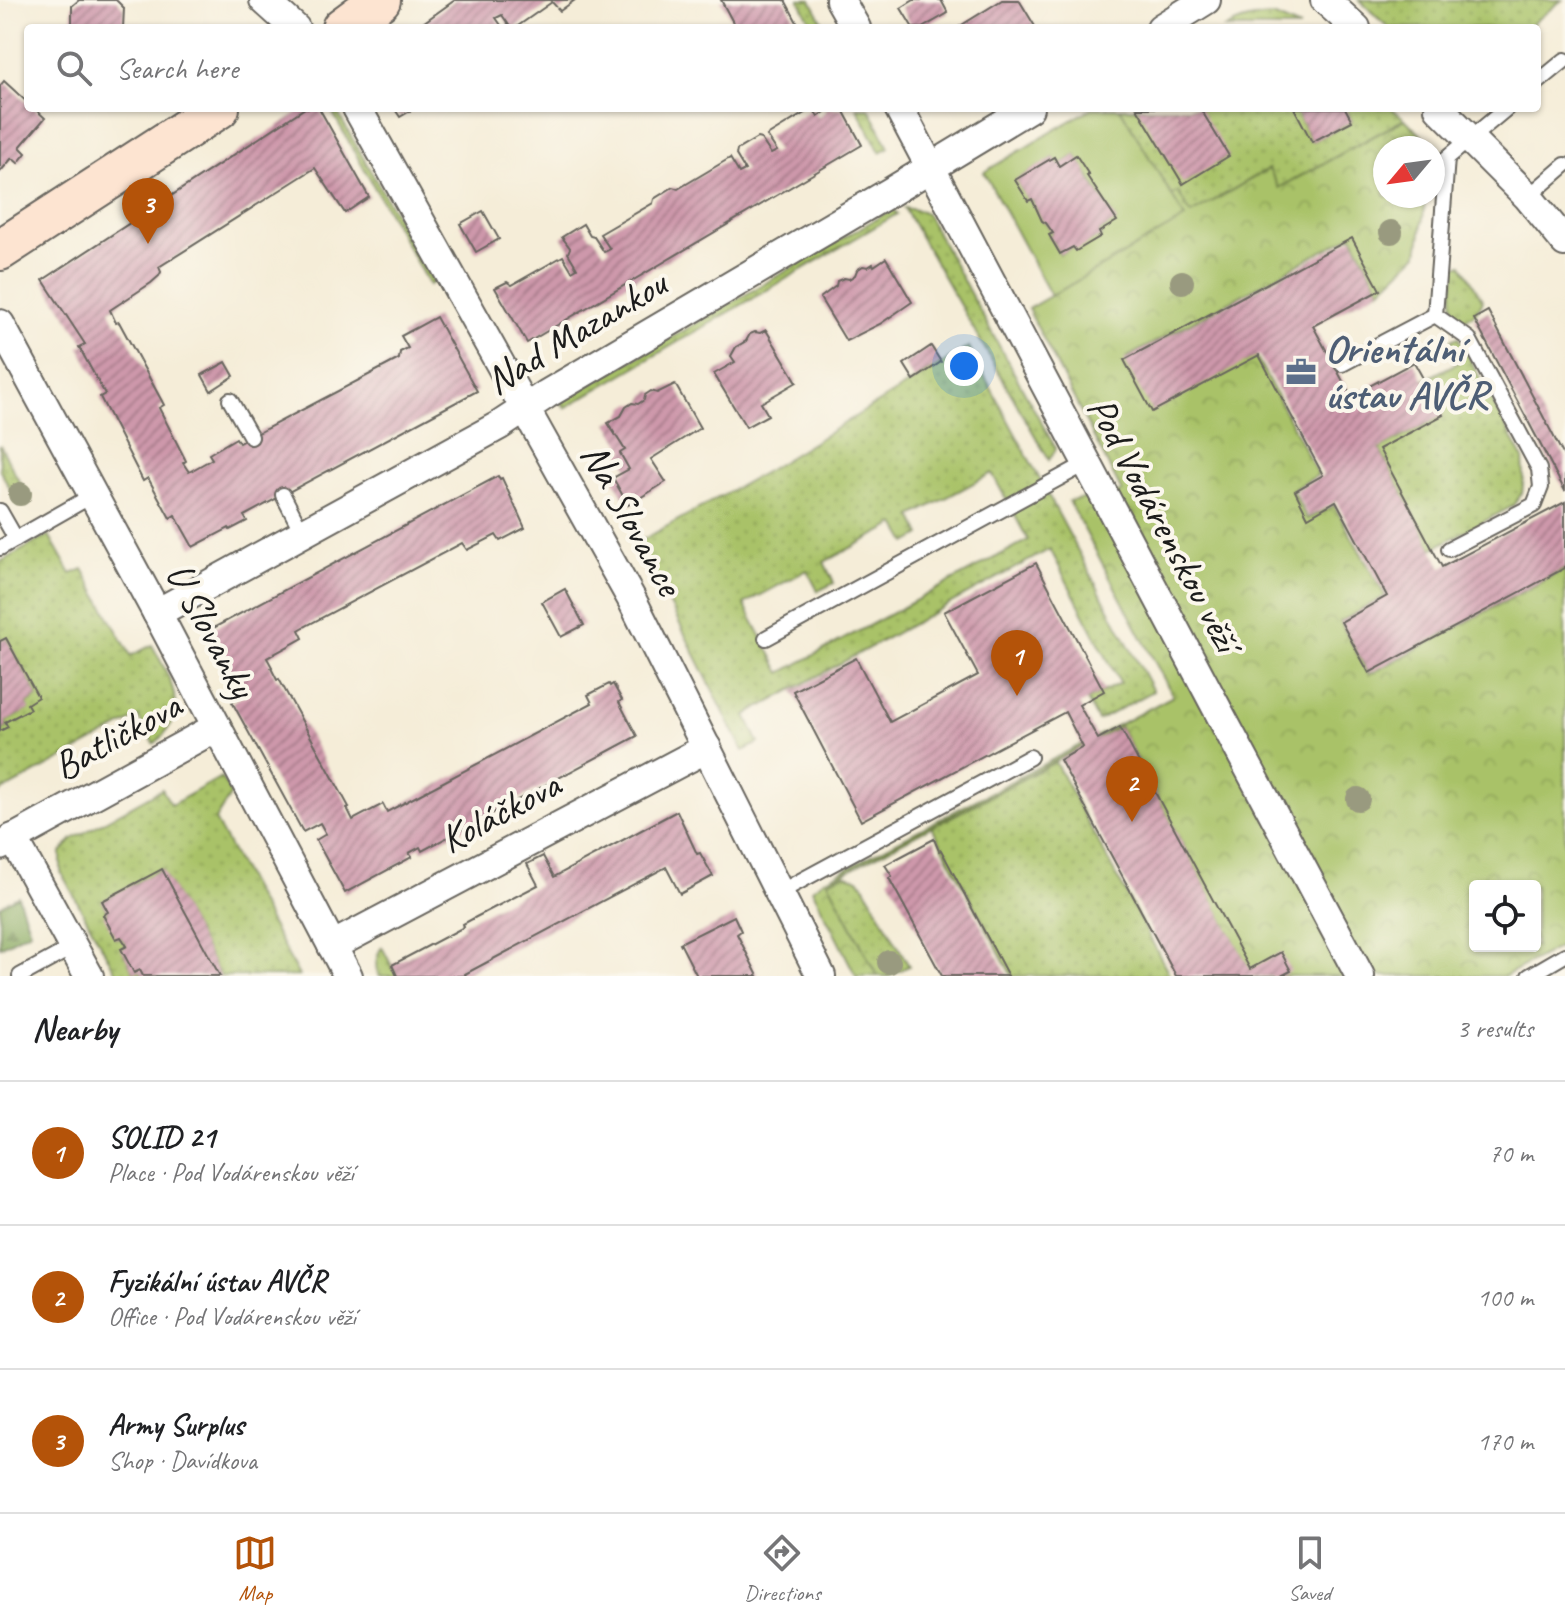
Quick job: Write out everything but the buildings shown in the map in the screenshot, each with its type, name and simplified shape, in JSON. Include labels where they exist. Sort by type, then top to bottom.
[{"type":"street","points":[[264,0],[291,24]]},
{"type":"street","points":[[347,24],[380,0]]},
{"type":"street","points":[[840,0],[854,24]]},
{"type":"street","points":[[1167,24],[1206,0]]},
{"type":"street","points":[[1325,0],[1352,24]]},
{"type":"street","points":[[0,250],[213,112]]},
{"type":"street","name":"Na Slovance","points":[[359,112],[631,598],[821,976]]},
{"type":"street","name":"Pod Vodárenskou věží","points":[[901,112],[1360,976]]},
{"type":"street","name":"Nad Mazankou","points":[[157,613],[500,425],[1022,112]]},
{"type":"street","points":[[1443,112],[1528,197],[1565,242]]},
{"type":"street","name":"U Slovanky","points":[[0,324],[157,613],[348,976]]},
{"type":"street","name":"Batličkova","points":[[89,976],[7,842],[217,727]]},
{"type":"street","name":"Koláčkova","points":[[332,946],[707,748]]},
{"type":"lane","points":[[1541,80],[1565,60]]},
{"type":"lane","points":[[1435,315],[1447,158],[1502,112]]},
{"type":"lane","points":[[1528,197],[1565,165]]},
{"type":"lane","points":[[1342,364],[1435,315]]},
{"type":"lane","points":[[1435,315],[1469,339],[1539,469],[1541,487],[1534,505],[1449,549]]},
{"type":"lane","points":[[230,400],[251,437]]},
{"type":"lane","points":[[766,638],[1087,463]]},
{"type":"lane","points":[[0,548],[93,495]]},
{"type":"lane","points":[[283,495],[302,532]]},
{"type":"lane","points":[[0,511],[16,539]]},
{"type":"lane","points":[[780,892],[1030,757]]},
{"type":"lane","points":[[20,976],[73,947]]},
{"type":"lane","points":[[1532,975],[1565,955]]},
{"type":"green space","points":[[799,0],[811,0],[824,24],[812,24]]},
{"type":"green space","points":[[1359,0],[1562,0],[1532,24],[1385,24]]},
{"type":"green space","points":[[1273,16],[1291,24],[1234,24]]},
{"type":"green space","points":[[332,112],[337,112],[434,282],[429,285]]},
{"type":"green space","points":[[859,112],[871,112],[889,147],[880,152]]},
{"type":"green space","points":[[1085,112],[1122,112],[1185,218],[1051,296],[984,172]],"holes":[[[1076,155],[1116,221],[1099,232],[1101,236],[1060,254],[1049,236],[1053,233],[1016,180],[1054,158],[1059,166]]]},
{"type":"green space","points":[[1122,112],[1296,112],[1312,142],[1352,121],[1348,112],[1396,112],[1405,119],[1279,188],[1268,169],[1191,214],[1178,193],[1171,196]]},
{"type":"green space","points":[[1405,119],[1422,136],[1374,136]]},
{"type":"green space","points":[[1373,137],[1373,208],[1424,208],[1418,254],[1380,290],[1352,235],[1126,358],[1154,407],[1255,354],[1318,475],[1292,490],[1307,519],[1334,505],[1385,596],[1340,622],[1369,675],[1565,569],[1565,944],[1505,976],[1253,976],[1120,727],[828,881],[877,976],[856,976],[812,889],[1173,696],[1069,501],[1122,492],[1028,309],[1184,218],[1171,196],[1178,192],[1191,214],[1269,169],[1279,188]]},
{"type":"green space","points":[[904,208],[927,215],[1056,449],[1049,460]]},
{"type":"green space","points":[[893,209],[897,214],[565,408],[561,402]]},
{"type":"green space","points":[[1462,264],[1483,301],[1472,316],[1461,320],[1454,308],[1453,294],[1456,266]]},
{"type":"green space","points":[[1458,337],[1523,458],[1524,477],[1522,493],[1513,506],[1432,549],[1379,449],[1443,415],[1424,380],[1461,361],[1451,340]]},
{"type":"green space","points":[[969,347],[1153,691],[1098,721],[1087,700],[1120,683],[1050,549],[746,715],[759,743],[743,751],[639,542],[768,470]],"holes":[[[992,473],[1028,540],[781,673],[744,604],[807,570],[818,591],[834,583],[824,562],[896,524],[907,543],[921,535],[912,516]]]},
{"type":"green space","points":[[0,445],[29,500],[19,505],[0,470]]},
{"type":"green space","points":[[49,535],[71,574],[83,569],[131,656],[152,645],[171,684],[175,708],[166,732],[154,744],[138,717],[0,792],[0,731],[8,727],[5,722],[29,709],[27,704],[38,697],[6,638],[0,641],[0,562]]},
{"type":"green space","points":[[1055,762],[1170,975],[1012,976],[932,827]]},
{"type":"green space","points":[[221,777],[231,794],[215,820],[299,976],[220,976],[161,869],[103,901],[116,939],[121,937],[127,946],[122,949],[134,973],[140,970],[143,976],[118,976],[61,872],[61,852],[73,839],[162,789],[171,805]]},
{"type":"green space","points":[[844,874],[859,879],[864,885],[909,966],[889,976],[877,976],[828,881]]},
{"type":"green space","points":[[18,896],[30,931],[0,947],[0,906]]},
{"type":"green space","points":[[382,947],[397,976],[379,976],[376,961]]},
{"type":"place","name":"Army Surplus","points":[[148,244]]},
{"type":"place","name":"Orientální ústav AVČR","points":[[1301,372]]},
{"type":"place","name":"SOLID 21","points":[[1017,696]]},
{"type":"place","name":"Fyzikální ústav AVČR","points":[[1132,822]]}]
